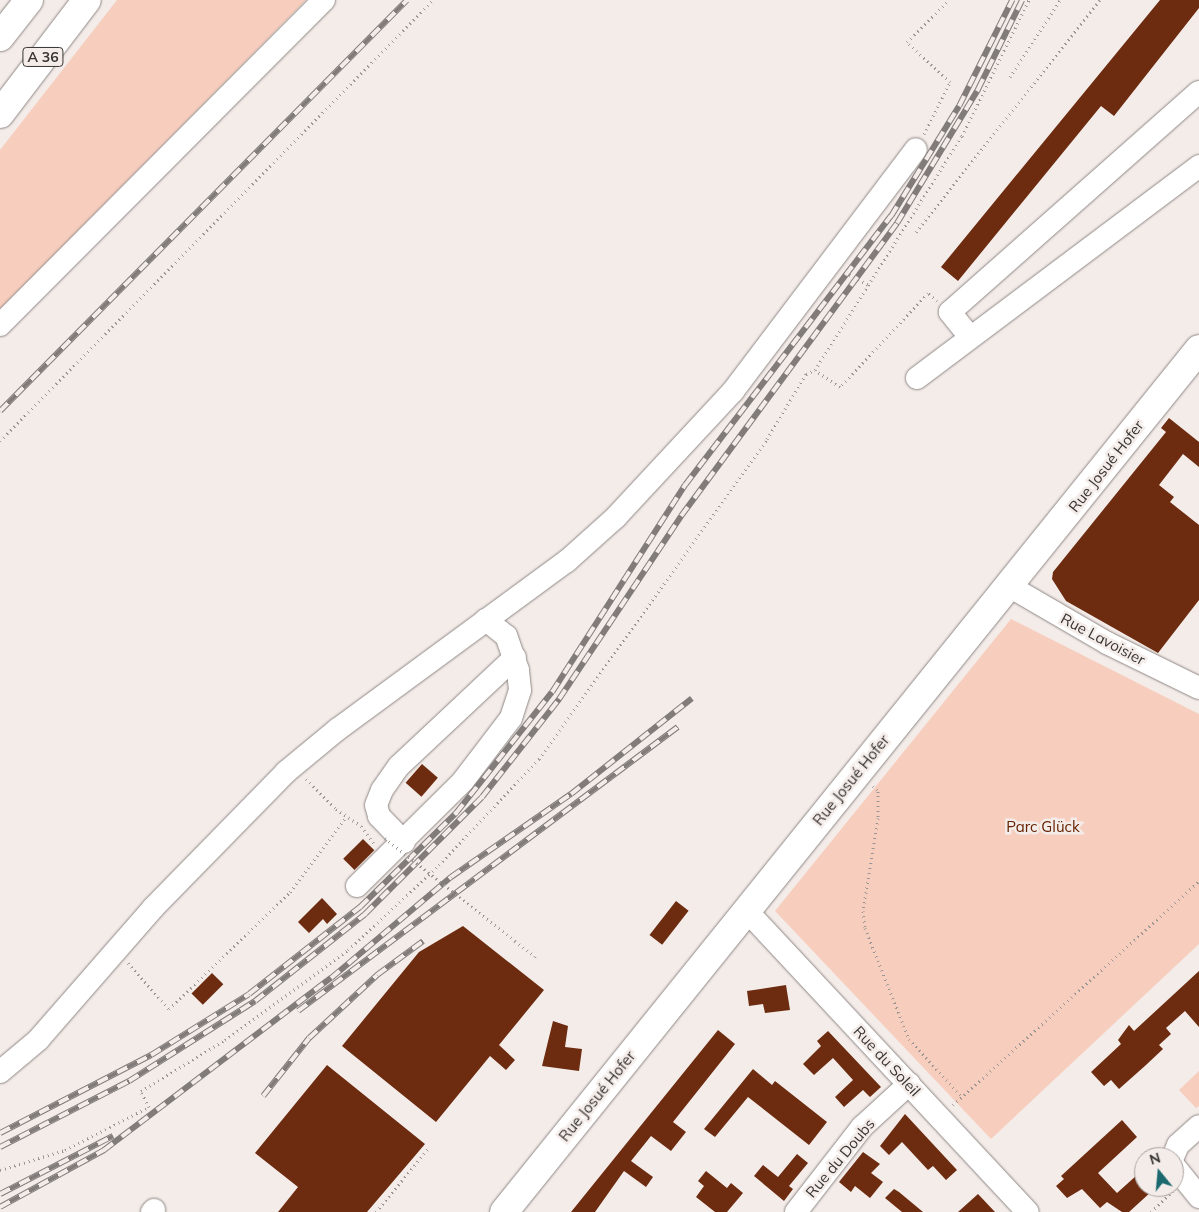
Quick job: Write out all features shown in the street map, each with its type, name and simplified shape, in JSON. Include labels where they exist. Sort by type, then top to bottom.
[{"type":"main road","name":"A 36","points":[[0,37],[28,0]]},
{"type":"main road","name":"A 36","points":[[0,114],[86,0]]},
{"type":"main road","name":"Rue Josué Hofer","points":[[504,1212],[1199,349]]},
{"type":"street","points":[[0,325],[324,0]]},
{"type":"street","points":[[970,337],[950,312],[1199,92]]},
{"type":"street","points":[[0,1072],[38,1040],[111,955],[295,765],[567,561],[642,491],[732,391],[916,149]]},
{"type":"street","points":[[917,378],[1199,166]]},
{"type":"street","name":"Rue Lavoisier","points":[[1009,586],[1107,643],[1199,688]]},
{"type":"street","points":[[357,886],[391,846],[463,782],[506,729],[520,690],[514,657],[506,636],[486,620]]},
{"type":"street","points":[[391,846],[376,805],[382,790],[399,766],[514,657]]},
{"type":"street","name":"Rue du Soleil","points":[[746,910],[1028,1212]]},
{"type":"street","name":"Rue du Doubs","points":[[796,1212],[862,1128],[909,1084]]},
{"type":"street","points":[[1177,1147],[1199,1126]]},
{"type":"street","points":[[1184,1180],[1199,1197]]},
{"type":"path","points":[[0,441],[434,0]]},
{"type":"path","points":[[916,149],[950,82],[907,42],[949,0]]},
{"type":"path","points":[[950,312],[928,293],[840,387],[815,370],[962,136],[1029,0]]},
{"type":"path","points":[[1010,77],[1060,0]]},
{"type":"path","points":[[916,232],[1100,0]]},
{"type":"path","points":[[834,259],[842,265],[839,268],[868,285]]},
{"type":"path","points":[[295,765],[346,817],[391,846],[535,956],[534,960]]},
{"type":"path","points":[[867,781],[878,791],[878,818],[863,911],[865,928],[909,1039],[962,1097]]},
{"type":"path","points":[[111,955],[134,968],[169,1009],[290,892],[346,817]]},
{"type":"path","points":[[940,1118],[1199,881]]},
{"type":"path","points":[[376,1212],[428,1149]]},
{"type":"path","points":[[1151,1212],[1162,1197]]},
{"type":"green space","points":[[117,0],[306,0],[0,309],[0,150]]},
{"type":"green space","name":"Parc Glück","points":[[1011,619],[1199,714],[1199,944],[991,1139],[775,911]]},
{"type":"green space","points":[[1199,1071],[1199,1106],[1196,1108],[1179,1090]]},
{"type":"building","points":[[1160,0],[1199,0],[1199,8],[1114,116],[1101,106],[958,281],[941,267]]},
{"type":"building","points":[[1169,418],[1199,442],[1199,467],[1183,454],[1159,485],[1174,497],[1170,502],[1199,525],[1199,600],[1158,653],[1066,601],[1052,579],[1053,572],[1166,432],[1161,428]]},
{"type":"building","points":[[422,764],[438,778],[421,797],[406,783]]},
{"type":"building","points":[[363,839],[374,850],[355,870],[343,859]]},
{"type":"building","points":[[322,898],[337,914],[327,924],[323,919],[309,933],[298,922]]},
{"type":"building","points":[[676,901],[689,911],[662,945],[650,935]]},
{"type":"building","points":[[463,926],[544,990],[499,1045],[515,1060],[506,1070],[490,1056],[436,1122],[342,1046],[419,952]]},
{"type":"building","points":[[1199,971],[1199,1027],[1185,1011],[1166,1028],[1171,1034],[1159,1045],[1163,1049],[1146,1065],[1119,1089],[1111,1080],[1104,1086],[1091,1072],[1121,1044],[1118,1040],[1129,1025],[1134,1031]]},
{"type":"building","points":[[212,973],[223,984],[203,1005],[191,994]]},
{"type":"building","points":[[786,985],[790,1010],[765,1013],[763,1004],[749,1006],[747,991]]},
{"type":"building","points":[[553,1021],[568,1026],[565,1047],[582,1049],[579,1071],[542,1066]]},
{"type":"building","points":[[718,1030],[735,1044],[673,1122],[686,1132],[671,1151],[651,1136],[631,1161],[653,1177],[646,1187],[624,1171],[595,1212],[571,1212]]},
{"type":"building","points":[[828,1031],[881,1087],[870,1097],[863,1090],[844,1107],[835,1097],[853,1080],[833,1058],[814,1075],[803,1064],[821,1046],[817,1041]]},
{"type":"building","points":[[327,1065],[425,1144],[367,1212],[278,1212],[298,1187],[255,1153]]},
{"type":"building","points":[[753,1069],[772,1085],[775,1081],[827,1122],[809,1145],[748,1097],[715,1137],[704,1129]]},
{"type":"building","points":[[905,1114],[957,1170],[946,1180],[933,1166],[928,1170],[902,1142],[889,1155],[880,1146]]},
{"type":"building","points":[[1122,1120],[1137,1137],[1098,1173],[1117,1193],[1134,1178],[1134,1197],[1145,1197],[1129,1212],[1122,1212],[1107,1202],[1100,1208],[1082,1189],[1067,1198],[1056,1186],[1064,1179],[1061,1176]]},
{"type":"building","points":[[863,1152],[880,1164],[871,1173],[883,1182],[870,1198],[855,1186],[851,1192],[839,1182]]},
{"type":"building","points":[[797,1154],[808,1163],[789,1186],[793,1189],[784,1201],[754,1176],[763,1165],[778,1177]]},
{"type":"building","points":[[706,1171],[727,1188],[731,1183],[743,1193],[727,1212],[715,1212],[696,1197],[704,1186],[698,1181]]},
{"type":"building","points":[[894,1189],[923,1212],[902,1212],[885,1198]]},
{"type":"building","points":[[978,1194],[995,1212],[958,1212]]},
{"type":"railway","points":[[0,411],[407,0]]},
{"type":"railway","points":[[0,1133],[151,1055],[249,994],[360,907],[456,813],[552,692],[685,485],[891,216],[959,106],[1012,0]]},
{"type":"railway","points":[[0,1147],[129,1081],[255,1001],[365,914],[482,797],[559,699],[681,516],[897,223],[978,89],[1022,0]]},
{"type":"railway","points":[[0,1207],[104,1150],[331,978],[451,877],[571,794],[692,698]]},
{"type":"railway","points":[[298,1011],[677,727]]},
{"type":"railway","points":[[263,1096],[309,1038],[377,975],[423,941]]},
{"type":"railway","points":[[0,1194],[113,1136]]}]
